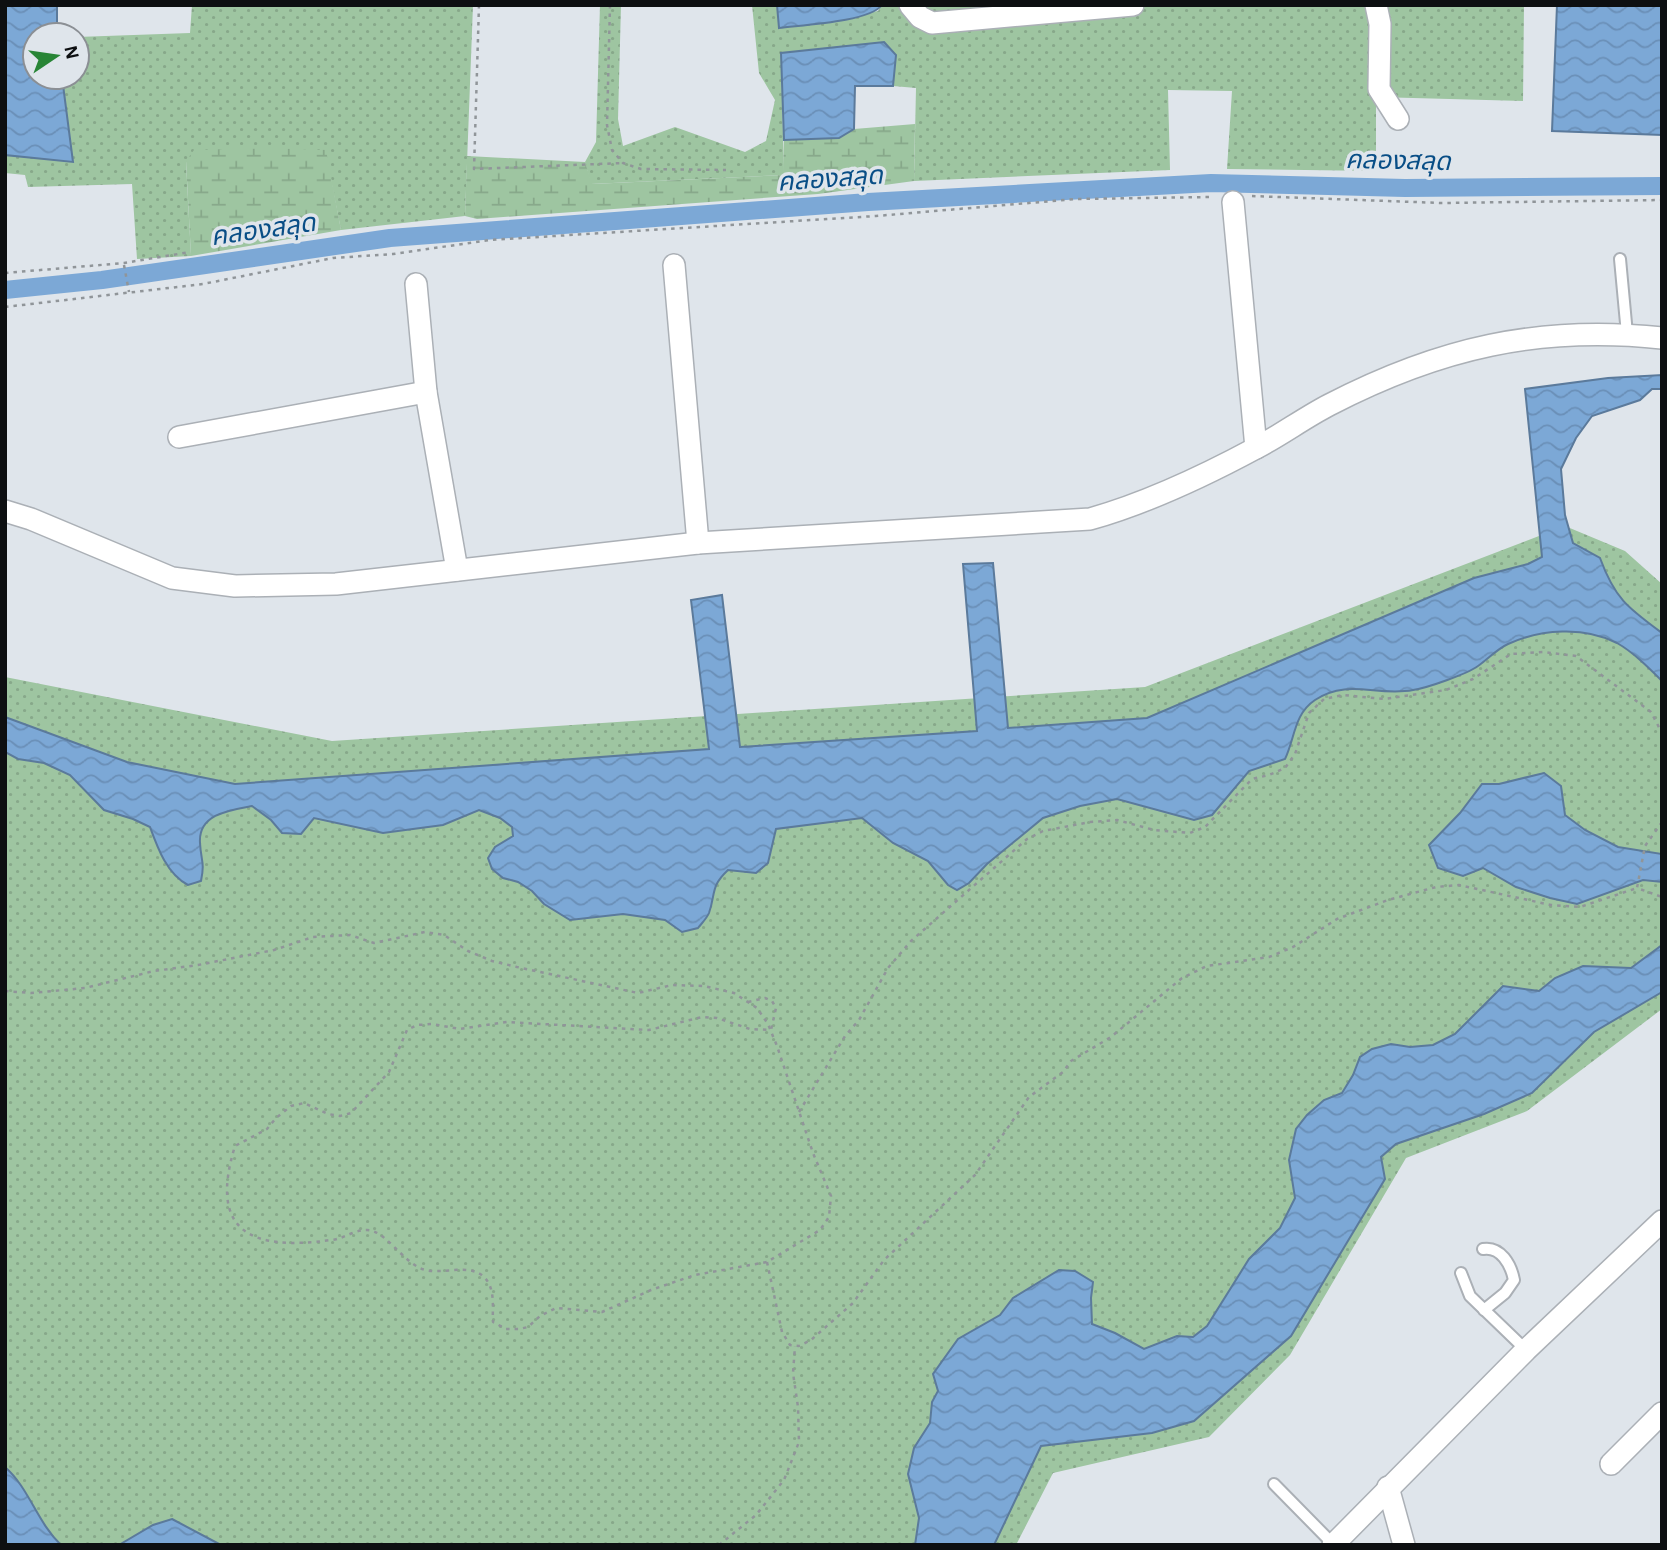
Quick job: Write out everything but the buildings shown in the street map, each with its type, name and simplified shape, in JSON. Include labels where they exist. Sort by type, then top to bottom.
[{"type":"street","points":[[910,5],[920,17],[932,23],[1133,5]]},
{"type":"street","points":[[1376,5],[1380,24],[1379,89],[1398,119]]},
{"type":"street","points":[[1236,199],[1256,448]]},
{"type":"street","points":[[674,265],[698,543]]},
{"type":"street","points":[[416,284],[426,392],[457,570]]},
{"type":"street","points":[[5,511],[31,519],[172,578],[235,586],[336,584],[698,543],[1090,519],[1148,499],[1256,448],[1327,405],[1389,376],[1451,354],[1555,335],[1627,334],[1662,338]]},
{"type":"street","points":[[179,437],[426,392]]},
{"type":"street","points":[[1333,1545],[1526,1350],[1662,1221]]},
{"type":"street","points":[[1611,1464],[1662,1413]]},
{"type":"street","points":[[1388,1487],[1404,1545]]},
{"type":"lane","points":[[1620,259],[1627,334]]},
{"type":"lane","points":[[1483,1249],[1490,1248],[1500,1252],[1514,1280],[1505,1293],[1484,1310]]},
{"type":"lane","points":[[1461,1273],[1470,1296],[1526,1350]]},
{"type":"lane","points":[[1274,1483],[1333,1545]]},
{"type":"path","points":[[480,5],[474,169],[623,163],[640,169],[726,170]]},
{"type":"path","points":[[610,5],[607,125],[612,150],[623,163]]},
{"type":"path","points":[[5,307],[203,284],[332,258],[408,252],[490,240],[876,216],[1063,200],[1236,199],[1442,203],[1662,200]]},
{"type":"path","points":[[5,273],[124,265],[190,252]]},
{"type":"path","points":[[124,265],[129,292]]},
{"type":"path","points":[[799,1111],[834,1053],[859,1020],[888,968],[911,941],[1027,839],[1043,831],[1117,820],[1154,830],[1190,833],[1205,827],[1252,779],[1285,768],[1295,754],[1310,713],[1324,699],[1343,695],[1384,699],[1446,690],[1473,679],[1511,654],[1543,652],[1576,656],[1651,712],[1662,733]]},
{"type":"path","points":[[1637,888],[1645,846],[1662,822]]},
{"type":"path","points":[[767,1262],[782,1332],[790,1345],[795,1346],[811,1340],[853,1303],[884,1260],[975,1175],[1029,1097],[1063,1073],[1071,1061],[1111,1037],[1182,978],[1207,966],[1269,957],[1293,947],[1337,919],[1388,900],[1436,887],[1460,885],[1551,905],[1580,907],[1605,901],[1637,888],[1662,897]]},
{"type":"path","points":[[5,992],[31,993],[85,988],[154,971],[274,950],[313,937],[350,935],[374,943],[425,932],[444,936],[468,951],[492,961],[604,987],[638,993],[672,985],[704,986],[734,993],[757,1008],[771,1030],[831,1196],[829,1217],[820,1230],[767,1262],[695,1275],[651,1290],[602,1312],[556,1308],[540,1315],[528,1327],[506,1329],[493,1322],[491,1287],[484,1277],[472,1270],[443,1272],[423,1269],[402,1258],[390,1243],[371,1230],[356,1231],[334,1240],[275,1242],[255,1237],[243,1230],[231,1217],[227,1200],[230,1162],[235,1146],[247,1137],[267,1129],[275,1118],[291,1106],[304,1103],[328,1114],[340,1116],[351,1112],[389,1072],[407,1030],[417,1026],[432,1024],[460,1029],[507,1022],[649,1030],[702,1017],[717,1018],[750,1029],[771,1030]]},
{"type":"path","points":[[748,1002],[765,998],[772,1001],[776,1008],[771,1030]]},
{"type":"path","points":[[719,1545],[756,1515],[785,1479],[799,1443],[793,1373],[795,1346]]},
{"type":"green space","points":[[192,5],[473,5],[465,216],[341,230],[325,150],[186,162],[191,256],[137,259],[132,184],[28,187],[25,175],[5,173],[5,155],[73,162],[64,91],[91,91],[91,37],[190,33]]},
{"type":"green space","points":[[600,5],[621,5],[618,119],[623,146],[675,127],[745,152],[766,141],[775,100],[759,73],[752,5],[777,5],[779,28],[878,11],[882,5],[1524,5],[1523,101],[1376,97],[1376,171],[1227,169],[1232,91],[1168,90],[1170,170],[914,181],[916,88],[893,86],[896,55],[883,42],[781,53],[784,175],[591,184],[585,162],[596,142]]},
{"type":"green space","points":[[915,124],[914,181],[818,194],[477,219],[465,216],[467,156],[585,162],[592,184],[783,175],[784,140],[839,138],[854,129]]},
{"type":"green space","points":[[194,150],[326,150],[341,230],[191,256],[186,161]]},
{"type":"green space","points":[[1565,526],[1625,551],[1662,584],[1662,1009],[1527,1111],[1406,1158],[1290,1355],[1209,1437],[1053,1473],[1016,1545],[5,1545],[5,677],[332,741],[1145,687]]},
{"type":"water","points":[[5,5],[57,5],[57,21],[21,21],[21,91],[64,91],[73,162],[5,155]]},
{"type":"water","points":[[777,5],[882,5],[875,11],[850,19],[779,28]]},
{"type":"water","points":[[1557,5],[1662,5],[1662,135],[1552,131]]},
{"type":"water","points":[[884,42],[896,55],[893,86],[855,86],[854,129],[839,138],[784,140],[781,53]]},
{"type":"water","points":[[1662,375],[1662,389],[1652,389],[1640,400],[1592,416],[1576,438],[1561,469],[1565,515],[1573,543],[1600,558],[1611,584],[1624,602],[1662,633],[1662,681],[1617,643],[1591,634],[1562,632],[1534,635],[1508,644],[1473,669],[1419,689],[1400,692],[1339,690],[1315,700],[1303,712],[1285,759],[1249,771],[1212,815],[1194,820],[1117,799],[1080,806],[1043,818],[987,864],[969,883],[957,890],[948,885],[928,861],[893,843],[862,818],[776,829],[768,863],[756,873],[728,870],[716,886],[709,913],[698,928],[682,932],[665,920],[623,914],[570,920],[544,904],[532,891],[518,882],[503,878],[492,869],[488,858],[495,847],[513,836],[512,827],[500,818],[479,810],[443,825],[383,833],[314,818],[301,834],[282,833],[271,820],[252,806],[217,815],[204,826],[200,843],[203,865],[201,881],[188,885],[169,868],[150,827],[104,810],[70,775],[44,763],[18,759],[5,752],[5,717],[127,762],[235,784],[709,749],[691,600],[722,595],[740,747],[977,731],[963,564],[993,563],[1008,728],[1147,718],[1474,578],[1528,564],[1542,557],[1525,389],[1608,378]]},
{"type":"water","points":[[1544,773],[1561,786],[1565,815],[1585,830],[1618,847],[1662,854],[1662,882],[1643,880],[1577,904],[1516,887],[1483,868],[1463,876],[1438,868],[1429,845],[1460,813],[1482,784],[1499,784]]},
{"type":"water","points":[[1662,945],[1662,992],[1594,1032],[1532,1093],[1484,1114],[1396,1144],[1381,1157],[1385,1179],[1291,1336],[1194,1421],[1152,1433],[1041,1446],[994,1545],[915,1545],[919,1518],[908,1474],[914,1448],[930,1423],[932,1402],[938,1391],[933,1374],[958,1339],[1000,1315],[1013,1298],[1059,1270],[1075,1271],[1093,1282],[1092,1324],[1144,1349],[1177,1336],[1193,1337],[1207,1326],[1249,1259],[1280,1228],[1295,1198],[1289,1160],[1296,1129],[1324,1100],[1342,1093],[1360,1057],[1372,1049],[1391,1044],[1410,1047],[1433,1045],[1455,1034],[1503,986],[1539,991],[1555,978],[1583,966],[1631,968]]},
{"type":"water","points":[[5,1467],[13,1475],[61,1545],[5,1545]]},
{"type":"water","points":[[172,1519],[221,1545],[119,1545],[153,1525]]},
{"type":"waterway","name":"คลองสลุด","points":[[5,290],[102,280],[390,238],[868,202],[1211,183],[1405,188],[1662,186]]}]
